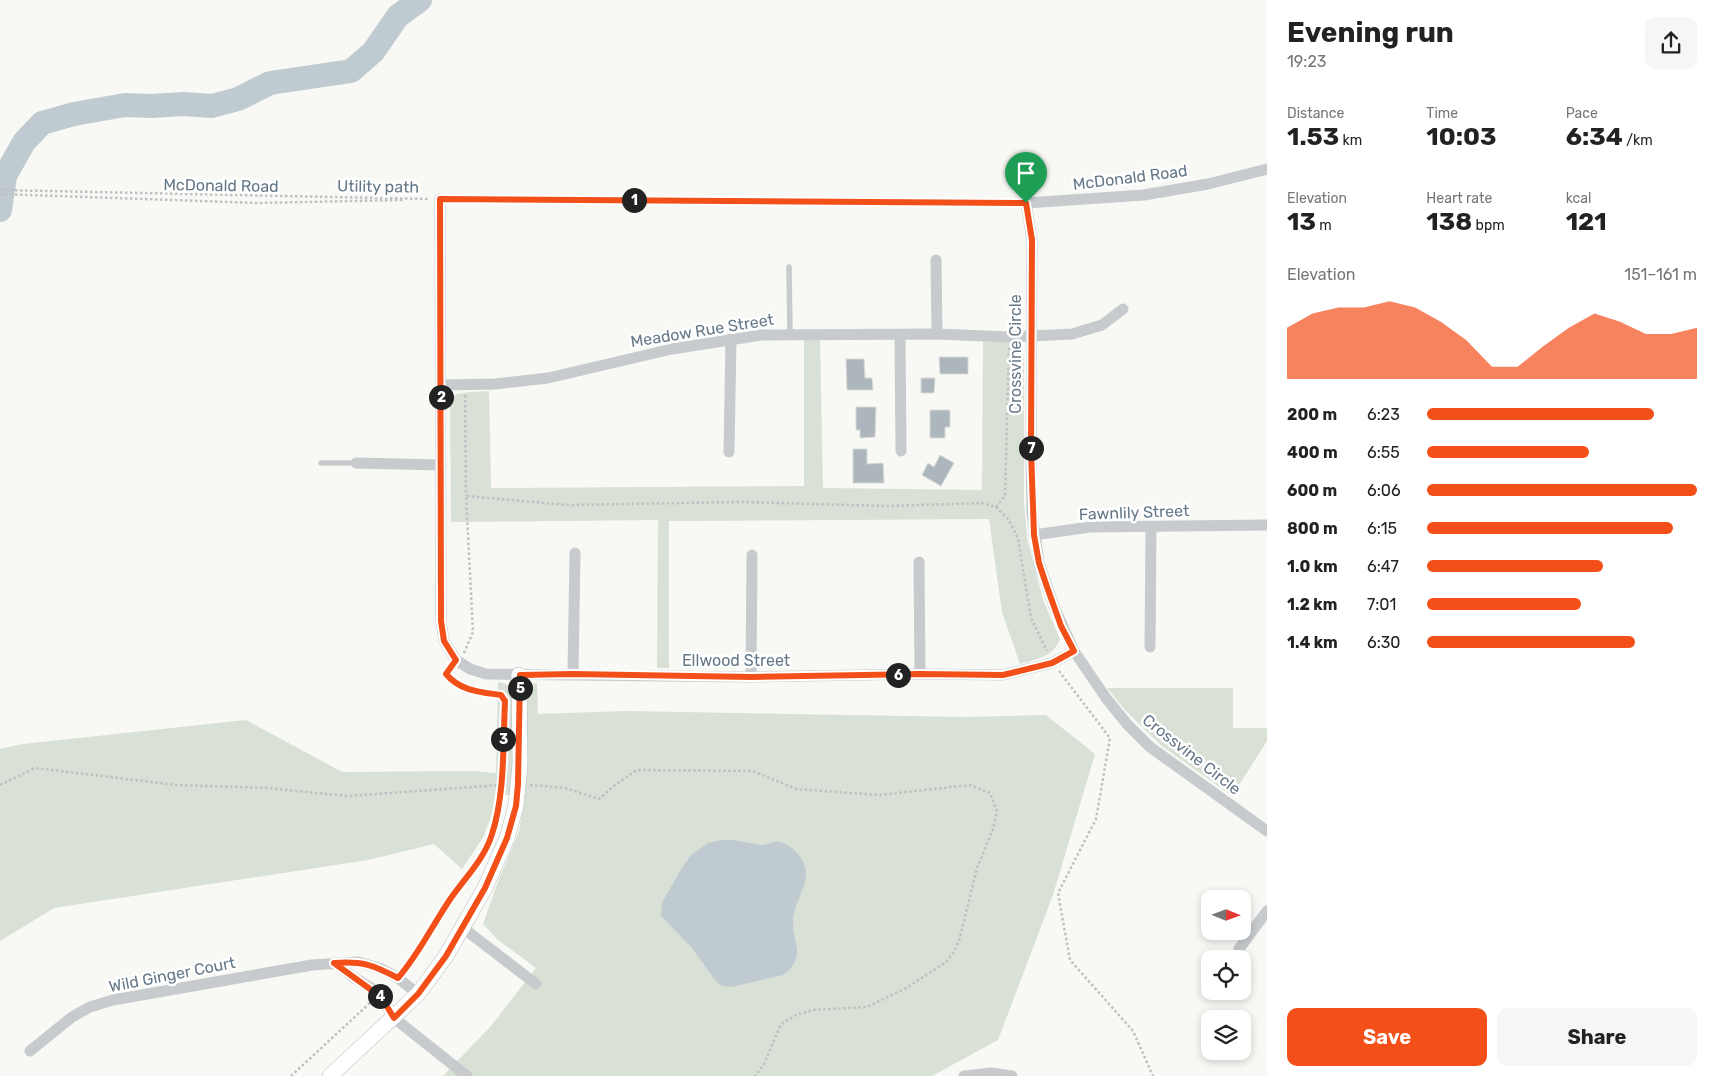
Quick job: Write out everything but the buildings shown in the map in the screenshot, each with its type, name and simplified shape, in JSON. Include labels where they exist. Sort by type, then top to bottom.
[{"type":"street","name":"McDonald Road","points":[[1026,203],[1144,196],[1267,170]]},
{"type":"street","points":[[440,199],[441,621],[444,641],[456,660]]},
{"type":"street","name":"Crossvine Circle","points":[[1026,203],[1032,240],[1031,450],[1034,535],[1039,563],[1061,626],[1074,651],[1106,698],[1127,724],[1150,747],[1267,831]]},
{"type":"street","points":[[936,260],[937,334]]},
{"type":"street","name":"Meadow Rue Street","points":[[441,385],[495,384],[548,378],[672,349],[761,335],[937,334],[1031,337],[1072,334],[1102,325],[1123,309]]},
{"type":"street","points":[[900,335],[901,451]]},
{"type":"street","points":[[729,452],[731,339]]},
{"type":"street","points":[[356,463],[441,465]]},
{"type":"street","name":"Fawnlily Street","points":[[1034,535],[1090,527],[1267,525]]},
{"type":"street","points":[[1150,647],[1151,527]]},
{"type":"street","points":[[573,674],[575,553]]},
{"type":"street","points":[[751,677],[752,554]]},
{"type":"street","points":[[919,562],[920,674]]},
{"type":"street","name":"Ellwood Street","points":[[456,660],[470,669],[486,674],[520,675],[751,677],[920,674],[1003,675],[1052,663],[1074,651]]},
{"type":"street","points":[[330,1076],[418,994],[446,956],[485,888],[507,838],[516,806],[520,675]]},
{"type":"street","points":[[1239,949],[1267,911]]},
{"type":"street","points":[[462,928],[536,984]]},
{"type":"street","name":"Wild Ginger Court","points":[[30,1051],[72,1018],[90,1007],[113,1000],[312,965],[358,962],[382,969],[398,978],[418,994]]},
{"type":"street","points":[[334,963],[381,997],[394,1018],[467,1076]]},
{"type":"street","points":[[964,1076],[991,1072],[1012,1076]]},
{"type":"lane","points":[[789,267],[790,334]]},
{"type":"lane","points":[[321,464],[356,463]]},
{"type":"path","name":"Utility path","points":[[0,190],[440,199],[1026,203]]},
{"type":"path","name":"McDonald Road","points":[[0,194],[258,203],[440,199]]},
{"type":"path","points":[[996,507],[1005,496],[1009,337]]},
{"type":"path","points":[[465,385],[466,496],[473,632],[466,650],[446,674],[453,682],[472,691],[501,695],[505,701],[505,710]]},
{"type":"path","points":[[466,496],[567,505],[740,502],[888,506],[982,503],[996,507],[1009,520],[1018,539],[1031,618],[1052,663],[1110,738],[1096,819],[1058,893],[1070,960],[1133,1031],[1153,1076]]},
{"type":"path","points":[[398,978],[410,964],[492,836],[500,806],[504,720]]},
{"type":"path","points":[[0,785],[35,768],[176,785],[268,788],[348,796],[518,784],[565,788],[599,799],[637,770],[753,771],[796,789],[880,795],[970,786],[990,793],[997,811],[993,829],[977,868],[959,941],[954,953],[946,962],[908,987],[867,1007],[813,1010],[796,1015],[781,1024],[764,1064],[755,1076]]},
{"type":"path","points":[[291,1076],[374,1000],[381,997]]},
{"type":"shaded area","points":[[804,340],[820,340],[823,488],[982,490],[983,342],[1013,342],[1020,346],[1024,357],[1024,502],[1027,537],[1043,600],[1060,639],[1049,654],[1020,664],[1002,612],[989,519],[669,521],[669,668],[657,668],[658,520],[451,522],[450,405],[456,395],[470,392],[489,391],[491,488],[804,486]]},
{"type":"shaded area","points":[[498,682],[506,684],[512,690],[512,774],[528,690],[531,685],[537,683],[538,714],[625,711],[964,717],[1046,715],[1095,754],[1053,895],[998,1040],[932,1076],[443,1076],[491,1026],[536,968],[498,940],[483,924],[519,832],[525,797],[495,794],[492,813],[484,836],[462,869],[434,844],[368,860],[54,908],[0,941],[0,749],[23,744],[246,720],[342,772],[472,771],[496,773]]},
{"type":"shaded area","points":[[1107,688],[1233,688],[1233,728],[1267,728],[1267,741],[1232,796],[1162,746],[1126,711]]},
{"type":"shaded area","points":[[722,840],[760,845],[776,842],[784,843],[802,859],[806,875],[793,917],[797,956],[795,962],[783,975],[731,987],[722,986],[715,980],[692,948],[661,916],[662,903],[691,855],[708,843]]},
{"type":"waterway","points":[[0,210],[5,176],[24,142],[42,123],[74,114],[125,105],[183,104],[212,106],[238,99],[270,83],[351,71],[373,52],[398,16],[420,0]]},
{"type":"route","points":[[440,199],[1026,203],[1032,240],[1031,450],[1034,535],[1039,563],[1046,584],[1061,626],[1074,651],[1052,663],[1003,675],[920,674],[751,677],[520,675],[520,764],[516,806],[507,838],[485,888],[446,956],[418,994],[394,1018],[381,997],[334,963],[358,962],[382,969],[398,978],[410,964],[450,899],[479,859],[492,836],[500,806],[505,701],[501,695],[472,691],[453,682],[446,674],[456,660],[444,641],[441,621],[440,199]]}]
